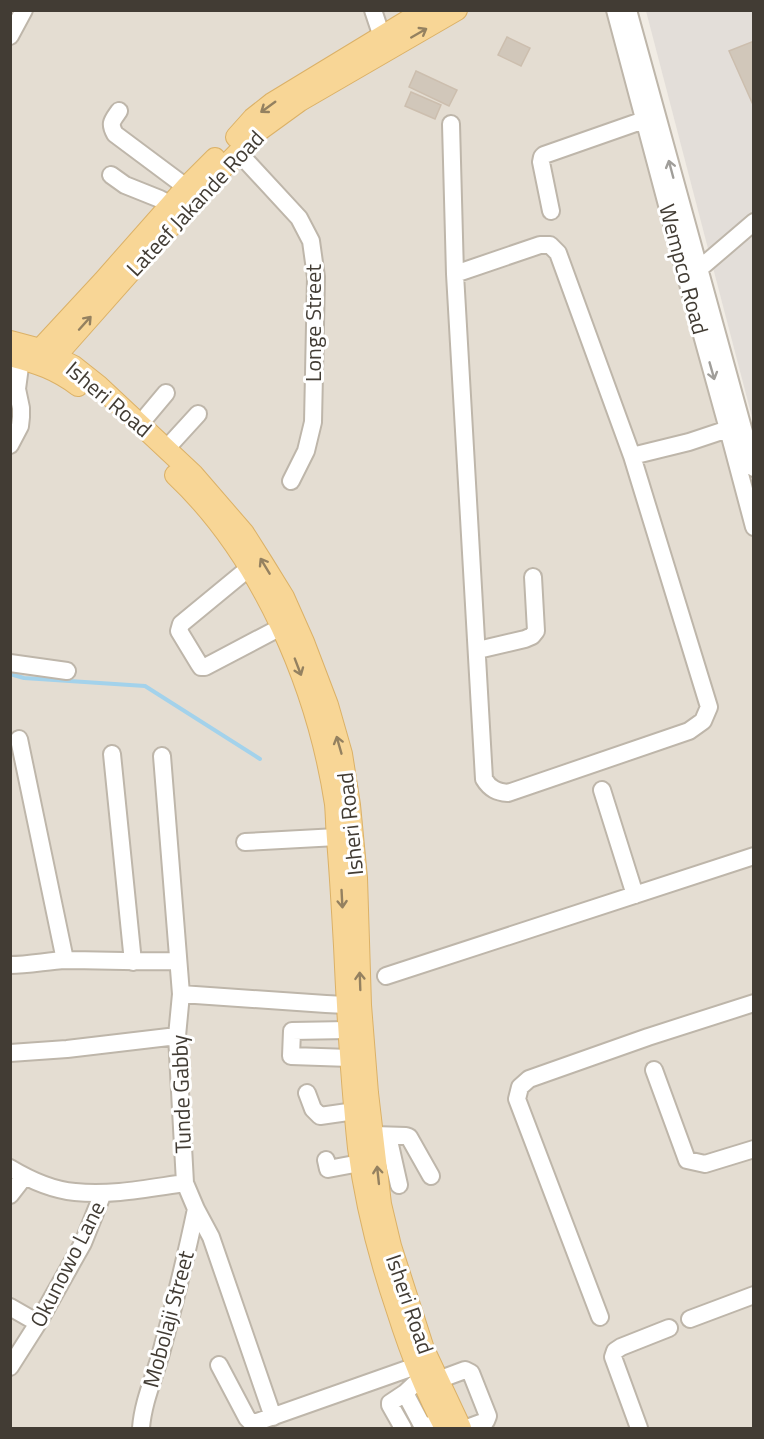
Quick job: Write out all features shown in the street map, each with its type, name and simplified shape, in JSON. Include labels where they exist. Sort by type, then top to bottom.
[{"type":"main road","name":"Lateef Jakande Road","points":[[34,358],[260,130],[384,44],[425,10]]},
{"type":"main road","name":"Lateef Jakande Road","points":[[34,358],[186,187],[253,118],[272,103],[384,44],[457,10]]},
{"type":"main road","points":[[10,337],[34,333],[48,326],[103,282]]},
{"type":"main road","name":"Isheri Road","points":[[10,341],[66,377],[89,395],[183,483],[208,511],[249,568],[281,627],[299,669],[326,756],[335,807],[341,881],[346,1005],[360,1163],[374,1205]]},
{"type":"main road","name":"Isheri Road","points":[[34,358],[74,366],[140,424],[218,501],[244,533],[284,597],[328,705],[342,754],[350,805],[357,878],[361,1005],[368,1093],[381,1136],[374,1205],[377,1249],[425,1375],[433,1427]]},
{"type":"main road","name":"Isheri Road","points":[[425,1375],[461,1428]]},
{"type":"street","points":[[10,36],[24,10]]},
{"type":"street","points":[[373,10],[384,44]]},
{"type":"street","name":"Wempco Road","points":[[615,10],[753,527]]},
{"type":"street","name":"Wempco Road","points":[[634,14],[698,270],[753,468]]},
{"type":"street","points":[[118,111],[111,123],[115,134],[186,187]]},
{"type":"street","points":[[550,211],[542,162],[544,155],[644,120]]},
{"type":"street","points":[[451,124],[455,274],[484,778],[488,785],[498,792],[508,794],[689,731],[703,721],[710,707],[632,456],[558,253],[550,244],[540,245],[455,274]]},
{"type":"street","name":"Longe Street","points":[[238,152],[299,218],[311,241],[316,277],[313,422],[306,451],[291,481]]},
{"type":"street","points":[[111,175],[125,185],[171,205]]},
{"type":"street","points":[[698,270],[753,222]]},
{"type":"street","points":[[10,445],[20,426],[21,408],[17,389],[34,358]]},
{"type":"street","points":[[140,424],[166,393]]},
{"type":"street","points":[[166,449],[198,414]]},
{"type":"street","points":[[632,456],[689,442],[728,429]]},
{"type":"street","points":[[249,568],[181,624],[179,631],[199,664],[205,667],[281,627]]},
{"type":"street","points":[[477,650],[525,639],[536,631],[533,577]]},
{"type":"street","points":[[10,663],[67,671]]},
{"type":"street","points":[[19,739],[64,960]]},
{"type":"street","points":[[112,754],[133,962]]},
{"type":"street","name":"Tunde Gabby","points":[[162,756],[181,994],[177,1036],[185,1183],[211,1237],[273,1417]]},
{"type":"street","points":[[602,789],[636,895]]},
{"type":"street","points":[[245,842],[337,837]]},
{"type":"street","points":[[386,976],[753,856]]},
{"type":"street","points":[[10,965],[64,960],[177,961]]},
{"type":"street","points":[[181,994],[346,1005]]},
{"type":"street","points":[[600,1317],[517,1099],[520,1087],[530,1079],[637,1040],[753,1003]]},
{"type":"street","points":[[348,1030],[292,1031],[291,1056],[350,1058]]},
{"type":"street","points":[[10,1053],[177,1036]]},
{"type":"street","points":[[654,1070],[687,1160],[705,1164],[753,1149]]},
{"type":"street","points":[[307,1093],[313,1109],[320,1116],[355,1111]]},
{"type":"street","points":[[399,1185],[381,1136],[409,1137],[431,1176]]},
{"type":"street","points":[[326,1160],[328,1169],[360,1163]]},
{"type":"street","points":[[10,1195],[17,1172],[50,1187],[74,1192],[103,1193],[185,1183]]},
{"type":"street","name":"Okunowo Lane","points":[[10,1366],[38,1323],[83,1243],[103,1193]]},
{"type":"street","name":"Mobolaji Street","points":[[141,1428],[143,1408],[182,1273],[196,1209]]},
{"type":"street","points":[[690,1319],[753,1294]]},
{"type":"street","points":[[10,1307],[38,1323]]},
{"type":"street","points":[[639,1428],[613,1357],[615,1351],[621,1347],[669,1328]]},
{"type":"street","points":[[219,1365],[251,1422],[425,1375],[469,1370],[488,1416],[486,1421],[467,1428]]},
{"type":"street","points":[[403,1428],[390,1403],[425,1375]]},
{"type":"street","points":[[405,1393],[433,1427]]},
{"type":"street","points":[[136,1428],[141,1428]]},
{"type":"shaded area","points":[[10,11],[608,11],[753,540],[753,1428],[11,1428]]},
{"type":"shaded area","points":[[646,11],[753,11],[753,421]]},
{"type":"building","points":[[507,37],[530,48],[521,66],[498,55]]},
{"type":"building","points":[[754,41],[754,107],[729,51]]},
{"type":"building","points":[[416,71],[457,90],[449,106],[409,87]]},
{"type":"building","points":[[411,92],[441,105],[435,119],[405,106]]},
{"type":"waterway","points":[[10,674],[24,678],[145,686],[260,759]]}]
